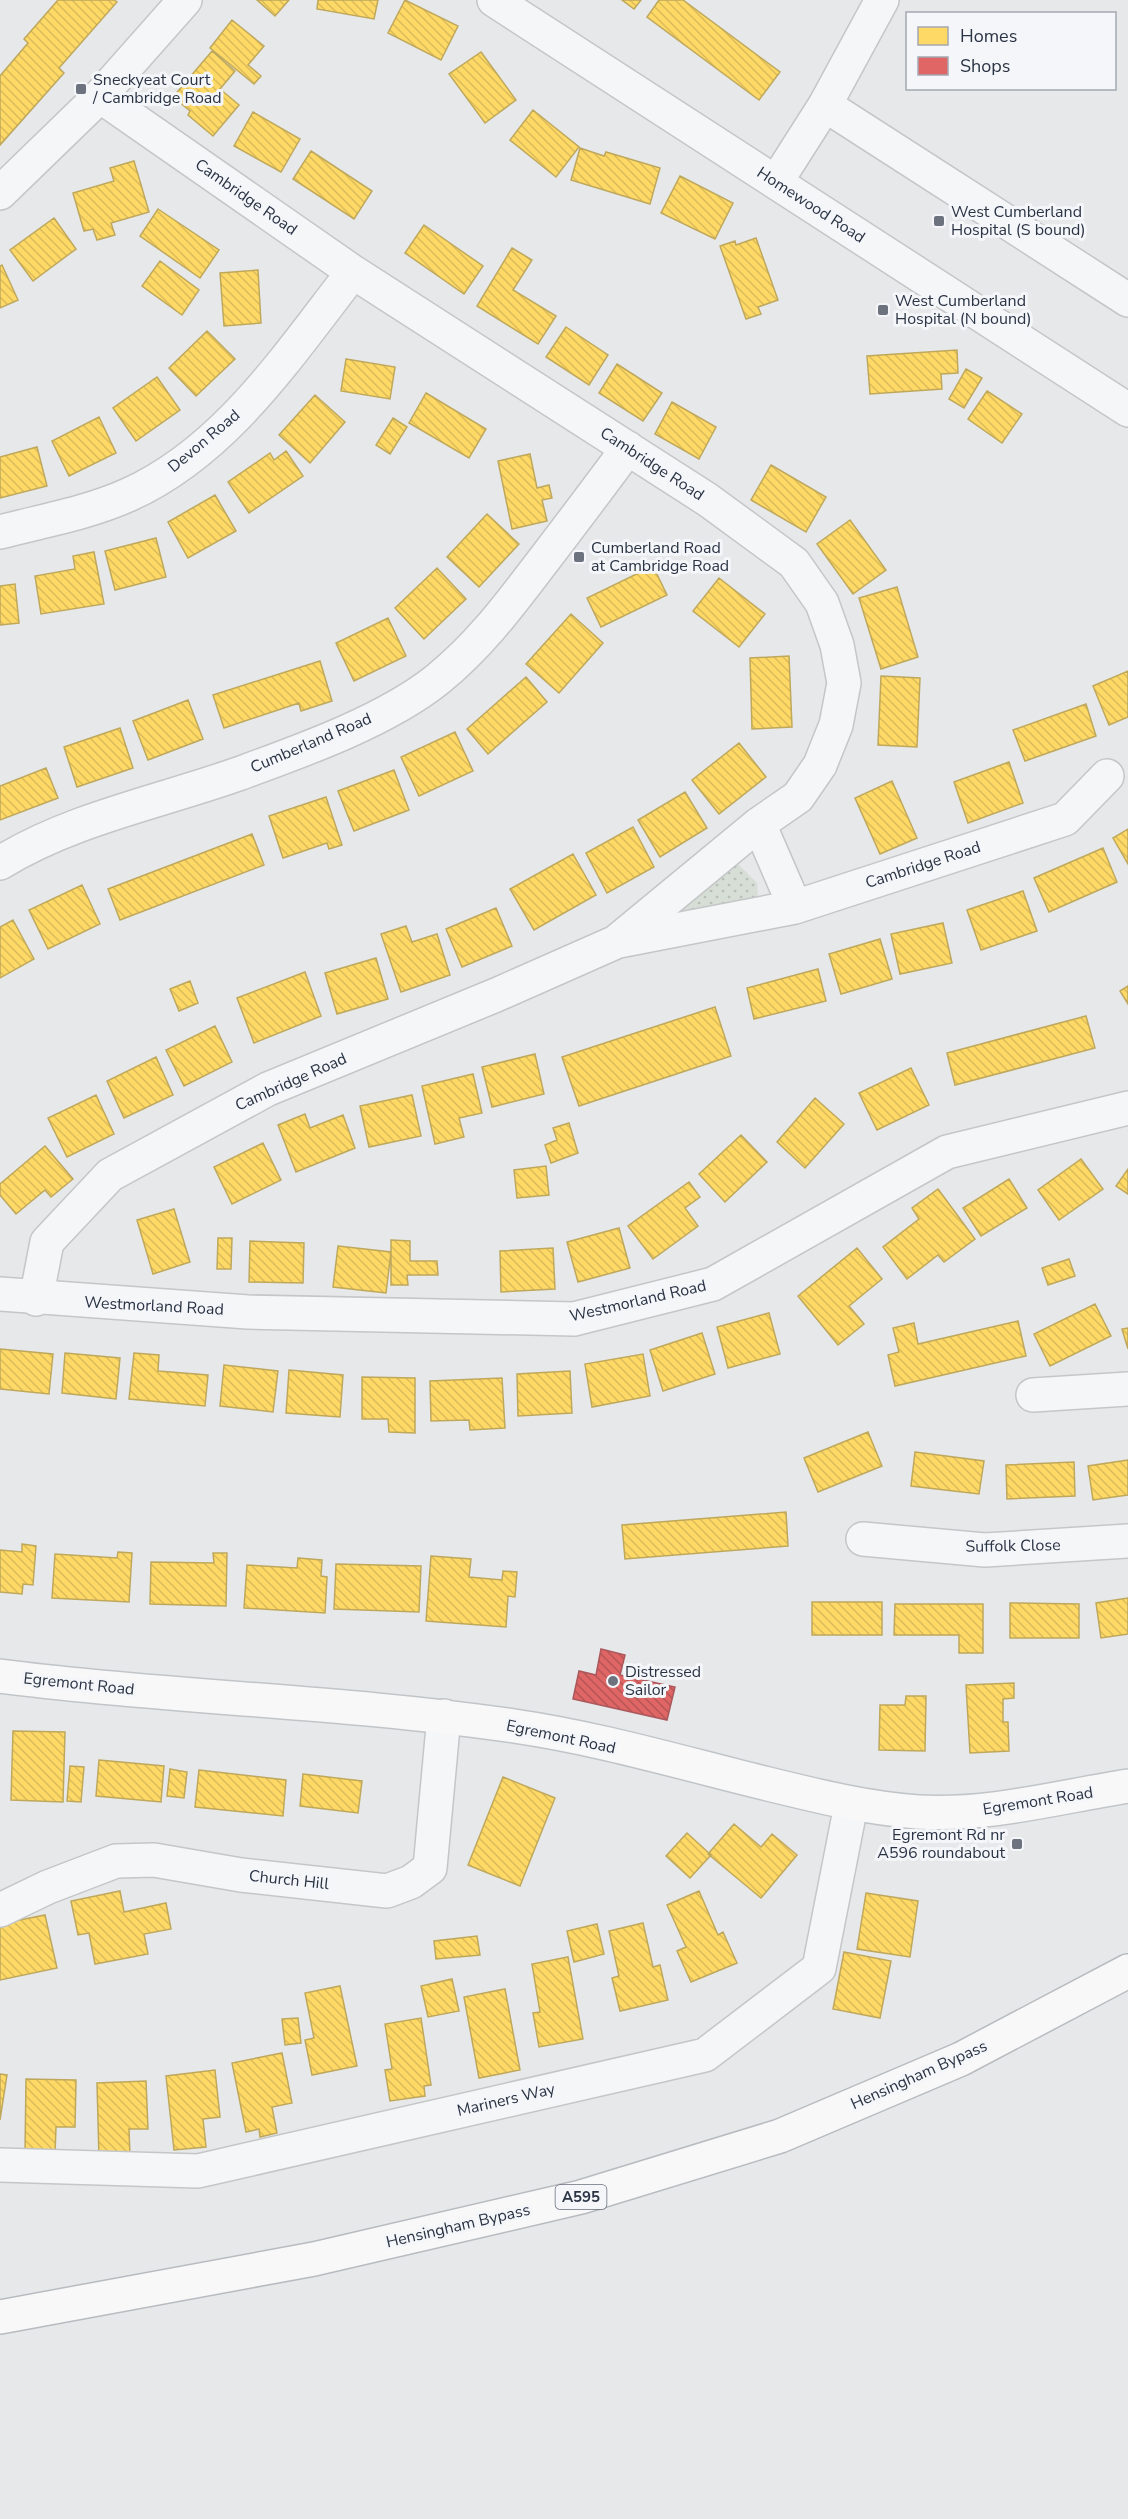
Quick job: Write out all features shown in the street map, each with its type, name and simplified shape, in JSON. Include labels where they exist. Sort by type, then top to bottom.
[{"type":"main road","name":"Egremont Road","points":[[0,1676],[72,1685],[444,1716],[535,1730],[851,1805],[918,1812],[990,1810],[1028,1806],[1124,1785]]},
{"type":"main road","name":"Hensingham Bypass","points":[[0,2317],[314,2259],[581,2198],[780,2136],[961,2059],[1128,1971]]},
{"type":"street","name":"Homewood Road","points":[[494,0],[1128,410]]},
{"type":"street","points":[[776,182],[825,105],[882,0]]},
{"type":"street","points":[[0,193],[100,96],[175,3]]},
{"type":"street","name":"Cambridge Road","points":[[100,96],[354,272],[708,500],[794,564],[822,603],[837,645],[844,683],[836,725],[820,765],[798,797],[759,824],[616,942]]},
{"type":"street","points":[[825,105],[1128,300]]},
{"type":"street","name":"Devon Road","points":[[0,532],[72,513],[127,495],[177,468],[219,432],[259,392],[354,272]]},
{"type":"street","name":"Cumberland Road","points":[[0,863],[19,851],[72,829],[236,774],[326,740],[381,714],[436,680],[487,635],[628,448]]},
{"type":"street","name":"Cambridge Road","points":[[36,1299],[46,1242],[110,1175],[268,1089],[496,995],[616,942],[795,907],[1065,819],[1107,776]]},
{"type":"street","points":[[759,824],[795,907]]},
{"type":"street","name":"Westmorland Road","points":[[0,1294],[36,1299],[248,1312],[574,1319],[714,1284],[947,1152],[1128,1108]]},
{"type":"street","points":[[1033,1395],[1128,1389]]},
{"type":"street","name":"Suffolk Close","points":[[863,1539],[985,1550],[1128,1541]]},
{"type":"street","name":"Church Hill","points":[[0,1910],[48,1887],[116,1861],[154,1860],[241,1875],[387,1891],[411,1882],[430,1868],[444,1716]]},
{"type":"street","name":"Mariners Way","points":[[0,2165],[198,2171],[705,2055],[819,1968],[851,1805]]},
{"type":"shaded area","points":[[738,864],[757,883],[758,901],[662,921]]},
{"type":"building: Homes","points":[[58,0],[114,0],[117,2],[59,68],[64,73],[0,145],[0,76],[28,43],[24,39]]},
{"type":"building: Homes","points":[[257,0],[289,0],[275,16]]},
{"type":"building: Homes","points":[[318,0],[378,0],[374,19],[317,9]]},
{"type":"building: Homes","points":[[405,0],[458,26],[441,60],[388,33]]},
{"type":"building: Homes","points":[[622,0],[641,0],[634,9]]},
{"type":"building: Homes","points":[[659,0],[683,0],[780,72],[759,100],[647,17]]},
{"type":"building: Homes","points":[[232,20],[264,46],[248,65],[261,76],[254,84],[210,48]]},
{"type":"building: Homes","points":[[212,51],[235,71],[220,89],[239,105],[213,136],[188,115],[190,111],[173,97]]},
{"type":"building: Homes","points":[[481,52],[516,100],[485,123],[449,74]]},
{"type":"building: Homes","points":[[533,110],[579,147],[556,177],[510,140]]},
{"type":"building: Homes","points":[[253,112],[300,139],[281,172],[234,146]]},
{"type":"building: Homes","points":[[580,148],[604,156],[606,152],[660,168],[650,204],[571,180]]},
{"type":"building: Homes","points":[[311,151],[372,191],[354,219],[293,179]]},
{"type":"building: Homes","points":[[134,161],[149,212],[111,223],[115,235],[97,240],[93,229],[84,231],[73,193],[114,181],[110,168]]},
{"type":"building: Homes","points":[[680,176],[733,203],[715,239],[661,213]]},
{"type":"building: Homes","points":[[158,209],[219,250],[200,278],[140,236]]},
{"type":"building: Homes","points":[[54,218],[76,249],[33,281],[10,250]]},
{"type":"building: Homes","points":[[424,225],[483,266],[464,294],[405,253]]},
{"type":"building: Homes","points":[[756,238],[778,300],[758,307],[761,314],[746,319],[720,246],[735,241],[736,245]]},
{"type":"building: Homes","points":[[512,248],[532,260],[513,290],[556,316],[538,344],[477,306]]},
{"type":"building: Homes","points":[[160,261],[199,290],[182,315],[142,286]]},
{"type":"building: Homes","points":[[2,265],[18,300],[0,308],[0,266]]},
{"type":"building: Homes","points":[[258,270],[261,323],[224,326],[220,273]]},
{"type":"building: Homes","points":[[566,327],[608,355],[589,385],[546,357]]},
{"type":"building: Homes","points":[[207,331],[235,359],[196,396],[169,368]]},
{"type":"building: Homes","points":[[957,350],[958,373],[941,374],[942,389],[870,394],[867,356]]},
{"type":"building: Homes","points":[[346,359],[395,367],[390,399],[341,391]]},
{"type":"building: Homes","points":[[617,364],[662,393],[643,421],[599,393]]},
{"type":"building: Homes","points":[[966,369],[982,378],[964,408],[949,399]]},
{"type":"building: Homes","points":[[157,377],[180,410],[136,441],[113,408]]},
{"type":"building: Homes","points":[[987,391],[1022,414],[1002,443],[968,419]]},
{"type":"building: Homes","points":[[426,393],[486,429],[469,458],[409,423]]},
{"type":"building: Homes","points":[[315,395],[345,422],[310,463],[279,435]]},
{"type":"building: Homes","points":[[672,402],[716,427],[699,459],[655,434]]},
{"type":"building: Homes","points":[[99,417],[116,453],[69,476],[52,441]]},
{"type":"building: Homes","points":[[393,418],[407,427],[390,454],[376,445]]},
{"type":"building: Homes","points":[[37,447],[47,486],[0,498],[0,457]]},
{"type":"building: Homes","points":[[286,451],[303,476],[249,513],[228,482],[270,453],[274,460]]},
{"type":"building: Homes","points":[[530,454],[537,488],[549,485],[552,498],[542,500],[547,521],[512,529],[498,461]]},
{"type":"building: Homes","points":[[771,465],[826,497],[806,532],[751,500]]},
{"type":"building: Homes","points":[[215,495],[236,531],[188,558],[168,522]]},
{"type":"building: Homes","points":[[487,514],[519,544],[479,587],[447,557]]},
{"type":"building: Homes","points":[[850,520],[886,570],[853,594],[817,544]]},
{"type":"building: Homes","points":[[156,538],[166,577],[115,590],[105,551]]},
{"type":"building: Homes","points":[[94,552],[104,604],[41,614],[35,576],[75,569],[73,556]]},
{"type":"building: Homes","points":[[653,566],[667,595],[601,627],[587,598]]},
{"type":"building: Homes","points":[[437,568],[466,599],[424,639],[395,608]]},
{"type":"building: Homes","points":[[719,578],[765,614],[739,647],[693,611]]},
{"type":"building: Homes","points":[[15,584],[19,623],[0,625],[0,586]]},
{"type":"building: Homes","points":[[897,587],[918,657],[881,669],[859,598]]},
{"type":"building: Homes","points":[[571,614],[603,643],[559,693],[526,664]]},
{"type":"building: Homes","points":[[388,618],[406,656],[354,681],[336,643]]},
{"type":"building: Homes","points":[[789,656],[792,727],[752,729],[750,658]]},
{"type":"building: Homes","points":[[320,661],[332,701],[301,711],[299,703],[224,728],[213,695]]},
{"type":"building: Homes","points":[[1128,671],[1128,717],[1109,725],[1093,686]]},
{"type":"building: Homes","points":[[881,676],[920,678],[917,747],[878,745]]},
{"type":"building: Homes","points":[[526,677],[547,702],[488,754],[467,729]]},
{"type":"building: Homes","points":[[188,700],[203,739],[148,760],[133,721]]},
{"type":"building: Homes","points":[[1086,704],[1096,736],[1025,761],[1013,730]]},
{"type":"building: Homes","points":[[120,728],[133,768],[77,787],[64,747]]},
{"type":"building: Homes","points":[[455,732],[473,771],[419,796],[401,757]]},
{"type":"building: Homes","points":[[739,743],[766,777],[719,814],[692,780]]},
{"type":"building: Homes","points":[[1009,762],[1023,803],[968,823],[954,782]]},
{"type":"building: Homes","points":[[46,768],[58,798],[0,820],[0,786]]},
{"type":"building: Homes","points":[[394,770],[409,810],[354,831],[338,791]]},
{"type":"building: Homes","points":[[892,781],[917,838],[880,854],[855,798]]},
{"type":"building: Homes","points":[[685,792],[707,828],[660,857],[638,820]]},
{"type":"building: Homes","points":[[326,797],[342,845],[329,849],[327,843],[283,858],[269,816]]},
{"type":"building: Homes","points":[[633,827],[654,867],[607,893],[586,853]]},
{"type":"building: Homes","points":[[1128,829],[1128,864],[1113,838]]},
{"type":"building: Homes","points":[[252,834],[264,865],[120,920],[108,889]]},
{"type":"building: Homes","points":[[1103,848],[1117,882],[1049,912],[1034,878]]},
{"type":"building: Homes","points":[[573,854],[596,895],[534,930],[510,889]]},
{"type":"building: Homes","points":[[82,885],[100,924],[48,949],[29,910]]},
{"type":"building: Homes","points":[[1023,891],[1037,931],[981,950],[967,910]]},
{"type":"building: Homes","points":[[496,908],[512,946],[462,967],[446,929]]},
{"type":"building: Homes","points":[[13,920],[34,959],[0,978],[0,927]]},
{"type":"building: Homes","points":[[943,923],[952,963],[900,974],[891,934]]},
{"type":"building: Homes","points":[[406,926],[412,942],[437,934],[450,975],[401,992],[381,934]]},
{"type":"building: Homes","points":[[880,939],[892,979],[841,994],[829,954]]},
{"type":"building: Homes","points":[[376,958],[388,999],[337,1014],[325,973]]},
{"type":"building: Homes","points":[[818,969],[826,1001],[754,1019],[747,988]]},
{"type":"building: Homes","points":[[305,972],[321,1016],[254,1043],[237,998]]},
{"type":"building: Homes","points":[[190,981],[198,1003],[179,1011],[170,989]]},
{"type":"building: Homes","points":[[1128,986],[1128,1004],[1120,991]]},
{"type":"building: Homes","points":[[715,1007],[731,1056],[579,1106],[562,1057]]},
{"type":"building: Homes","points":[[1086,1016],[1095,1048],[955,1085],[947,1053]]},
{"type":"building: Homes","points":[[215,1026],[232,1062],[184,1086],[166,1050]]},
{"type":"building: Homes","points":[[535,1054],[544,1094],[492,1107],[482,1067]]},
{"type":"building: Homes","points":[[156,1057],[173,1095],[124,1118],[107,1081]]},
{"type":"building: Homes","points":[[911,1068],[929,1105],[877,1130],[859,1093]]},
{"type":"building: Homes","points":[[473,1074],[482,1113],[459,1118],[464,1137],[435,1144],[422,1086]]},
{"type":"building: Homes","points":[[96,1095],[114,1134],[67,1157],[48,1118]]},
{"type":"building: Homes","points":[[412,1095],[421,1136],[369,1147],[360,1106]]},
{"type":"building: Homes","points":[[815,1098],[844,1124],[805,1168],[777,1142]]},
{"type":"building: Homes","points":[[305,1114],[310,1128],[343,1115],[355,1148],[296,1172],[278,1125]]},
{"type":"building: Homes","points":[[569,1123],[578,1153],[551,1163],[545,1145],[557,1140],[553,1128]]},
{"type":"building: Homes","points":[[741,1135],[767,1162],[725,1202],[699,1174]]},
{"type":"building: Homes","points":[[263,1143],[281,1180],[232,1204],[214,1167]]},
{"type":"building: Homes","points":[[45,1146],[73,1179],[51,1197],[45,1190],[16,1214],[0,1195],[0,1184]]},
{"type":"building: Homes","points":[[1081,1159],[1103,1189],[1059,1220],[1038,1190]]},
{"type":"building: Homes","points":[[546,1166],[549,1195],[517,1198],[514,1170]]},
{"type":"building: Homes","points":[[1128,1169],[1128,1194],[1116,1186]]},
{"type":"building: Homes","points":[[1009,1179],[1027,1208],[981,1236],[963,1208]]},
{"type":"building: Homes","points":[[689,1182],[700,1197],[685,1208],[698,1226],[653,1259],[628,1226]]},
{"type":"building: Homes","points":[[938,1189],[975,1239],[944,1262],[938,1255],[907,1279],[883,1247],[919,1219],[912,1208]]},
{"type":"building: Homes","points":[[174,1209],[190,1262],[153,1274],[137,1220]]},
{"type":"building: Homes","points":[[619,1228],[630,1268],[578,1282],[567,1242]]},
{"type":"building: Homes","points":[[218,1238],[232,1238],[231,1269],[217,1269]]},
{"type":"building: Homes","points":[[391,1240],[410,1241],[410,1261],[437,1261],[438,1275],[407,1275],[408,1285],[391,1285]]},
{"type":"building: Homes","points":[[250,1241],[304,1243],[303,1283],[249,1282]]},
{"type":"building: Homes","points":[[338,1246],[391,1252],[386,1293],[333,1287]]},
{"type":"building: Homes","points":[[553,1248],[555,1289],[501,1292],[500,1251]]},
{"type":"building: Homes","points":[[857,1248],[882,1279],[849,1306],[864,1324],[838,1345],[798,1296]]},
{"type":"building: Homes","points":[[1069,1259],[1075,1276],[1048,1285],[1042,1268]]},
{"type":"building: Homes","points":[[1095,1304],[1111,1336],[1050,1366],[1034,1334]]},
{"type":"building: Homes","points":[[769,1313],[780,1354],[728,1368],[717,1327]]},
{"type":"building: Homes","points":[[1018,1321],[1026,1356],[895,1386],[888,1355],[899,1352],[893,1328],[914,1323],[918,1344]]},
{"type":"building: Homes","points":[[1128,1328],[1128,1349],[1122,1329]]},
{"type":"building: Homes","points":[[702,1333],[715,1374],[663,1391],[650,1350]]},
{"type":"building: Homes","points":[[0,1349],[53,1354],[49,1394],[0,1389]]},
{"type":"building: Homes","points":[[65,1353],[120,1358],[116,1399],[62,1393]]},
{"type":"building: Homes","points":[[134,1353],[159,1355],[158,1371],[208,1375],[205,1406],[129,1399]]},
{"type":"building: Homes","points":[[643,1354],[650,1396],[592,1407],[585,1364]]},
{"type":"building: Homes","points":[[224,1365],[278,1371],[273,1412],[220,1406]]},
{"type":"building: Homes","points":[[289,1370],[343,1375],[340,1417],[286,1413]]},
{"type":"building: Homes","points":[[570,1371],[572,1413],[518,1416],[517,1374]]},
{"type":"building: Homes","points":[[362,1377],[415,1378],[415,1433],[389,1432],[388,1419],[362,1419]]},
{"type":"building: Homes","points":[[502,1378],[505,1428],[470,1430],[469,1420],[431,1421],[430,1381]]},
{"type":"building: Homes","points":[[868,1432],[882,1466],[818,1492],[804,1458]]},
{"type":"building: Homes","points":[[915,1452],[984,1461],[979,1494],[911,1486]]},
{"type":"building: Homes","points":[[1128,1460],[1128,1495],[1093,1500],[1088,1466]]},
{"type":"building: Homes","points":[[1074,1462],[1075,1496],[1007,1499],[1006,1465]]},
{"type":"building: Homes","points":[[786,1512],[788,1546],[625,1559],[622,1525]]},
{"type":"building: Homes","points":[[22,1544],[36,1546],[33,1585],[23,1584],[22,1594],[0,1592],[0,1550],[22,1552]]},
{"type":"building: Homes","points":[[118,1552],[132,1553],[129,1602],[52,1598],[55,1554],[117,1558]]},
{"type":"building: Homes","points":[[213,1553],[227,1553],[226,1606],[150,1604],[151,1562],[214,1563]]},
{"type":"building: Homes","points":[[431,1556],[471,1559],[469,1577],[502,1580],[503,1571],[517,1572],[515,1597],[508,1596],[506,1627],[426,1621]]},
{"type":"building: Homes","points":[[298,1558],[322,1560],[321,1576],[327,1577],[325,1613],[244,1608],[247,1565],[297,1568]]},
{"type":"building: Homes","points":[[336,1564],[421,1566],[419,1612],[334,1609]]},
{"type":"building: Homes","points":[[1128,1598],[1128,1634],[1101,1638],[1096,1603]]},
{"type":"building: Homes","points":[[812,1602],[882,1602],[882,1635],[812,1635]]},
{"type":"building: Homes","points":[[1010,1603],[1079,1604],[1079,1638],[1010,1638]]},
{"type":"building: Homes","points":[[895,1604],[983,1604],[983,1653],[959,1653],[959,1635],[894,1635]]},
{"type":"building: Homes","points":[[1014,1683],[1014,1698],[1003,1699],[1003,1722],[1008,1722],[1009,1751],[970,1753],[966,1685]]},
{"type":"building: Homes","points":[[906,1696],[926,1696],[925,1751],[879,1750],[880,1705],[905,1705]]},
{"type":"building: Homes","points":[[13,1731],[65,1732],[63,1802],[11,1800]]},
{"type":"building: Homes","points":[[99,1760],[164,1766],[161,1802],[96,1796]]},
{"type":"building: Homes","points":[[70,1766],[84,1767],[81,1802],[67,1801]]},
{"type":"building: Homes","points":[[170,1769],[187,1772],[184,1798],[167,1796]]},
{"type":"building: Homes","points":[[199,1770],[286,1780],[283,1816],[195,1807]]},
{"type":"building: Homes","points":[[303,1774],[362,1781],[358,1813],[300,1806]]},
{"type":"building: Homes","points":[[503,1777],[555,1798],[520,1886],[468,1865]]},
{"type":"building: Homes","points":[[734,1824],[761,1847],[772,1834],[797,1855],[761,1898],[708,1854]]},
{"type":"building: Homes","points":[[687,1833],[711,1855],[690,1878],[666,1856]]},
{"type":"building: Homes","points":[[120,1891],[124,1912],[166,1903],[171,1929],[144,1934],[148,1954],[95,1964],[89,1933],[78,1935],[71,1901]]},
{"type":"building: Homes","points":[[699,1891],[718,1935],[723,1932],[737,1963],[691,1982],[677,1951],[686,1947],[667,1905]]},
{"type":"building: Homes","points":[[866,1893],[918,1901],[910,1957],[857,1949]]},
{"type":"building: Homes","points":[[45,1915],[57,1968],[0,1980],[0,1924]]},
{"type":"building: Homes","points":[[643,1923],[653,1967],[660,1965],[668,2000],[620,2011],[612,1978],[619,1976],[609,1931]]},
{"type":"building: Homes","points":[[597,1924],[604,1954],[574,1962],[567,1931]]},
{"type":"building: Homes","points":[[477,1936],[480,1955],[436,1959],[434,1941]]},
{"type":"building: Homes","points":[[844,1952],[891,1961],[880,2018],[833,2009]]},
{"type":"building: Homes","points":[[568,1957],[583,2039],[539,2047],[533,2013],[540,2012],[532,1964]]},
{"type":"building: Homes","points":[[452,1979],[459,2011],[428,2017],[421,1986]]},
{"type":"building: Homes","points":[[340,1986],[357,2066],[312,2075],[305,2040],[314,2038],[305,1993]]},
{"type":"building: Homes","points":[[505,1989],[520,2070],[479,2078],[464,1997]]},
{"type":"building: Homes","points":[[298,2018],[301,2043],[285,2045],[282,2019]]},
{"type":"building: Homes","points":[[421,2018],[431,2085],[424,2086],[425,2096],[390,2101],[385,2070],[392,2069],[385,2024]]},
{"type":"building: Homes","points":[[282,2053],[292,2103],[272,2107],[277,2133],[260,2137],[259,2129],[246,2132],[232,2063]]},
{"type":"building: Homes","points":[[215,2070],[220,2117],[203,2119],[206,2147],[174,2150],[166,2076]]},
{"type":"building: Homes","points":[[0,2074],[7,2075],[0,2120]]},
{"type":"building: Homes","points":[[26,2079],[76,2080],[75,2127],[56,2127],[55,2154],[25,2153]]},
{"type":"building: Homes","points":[[146,2081],[148,2129],[129,2129],[130,2156],[99,2158],[97,2083]]},
{"type":"building: Shops","name":"Distressed Sailor","points":[[601,1649],[625,1655],[620,1675],[675,1687],[667,1720],[573,1699],[579,1671],[596,1675]]},
{"type":"place","name":"Sneckyeat Court / Cambridge Road","points":[[81,89]]},
{"type":"place","name":"West Cumberland Hospital (S bound)","points":[[939,221]]},
{"type":"place","name":"West Cumberland Hospital (N bound)","points":[[883,310]]},
{"type":"place","name":"Cumberland Road at Cambridge Road","points":[[579,557]]},
{"type":"place","name":"Distressed Sailor","points":[[613,1681]]},
{"type":"place","name":"Egremont Rd nr A596 roundabout","points":[[1017,1844]]}]
